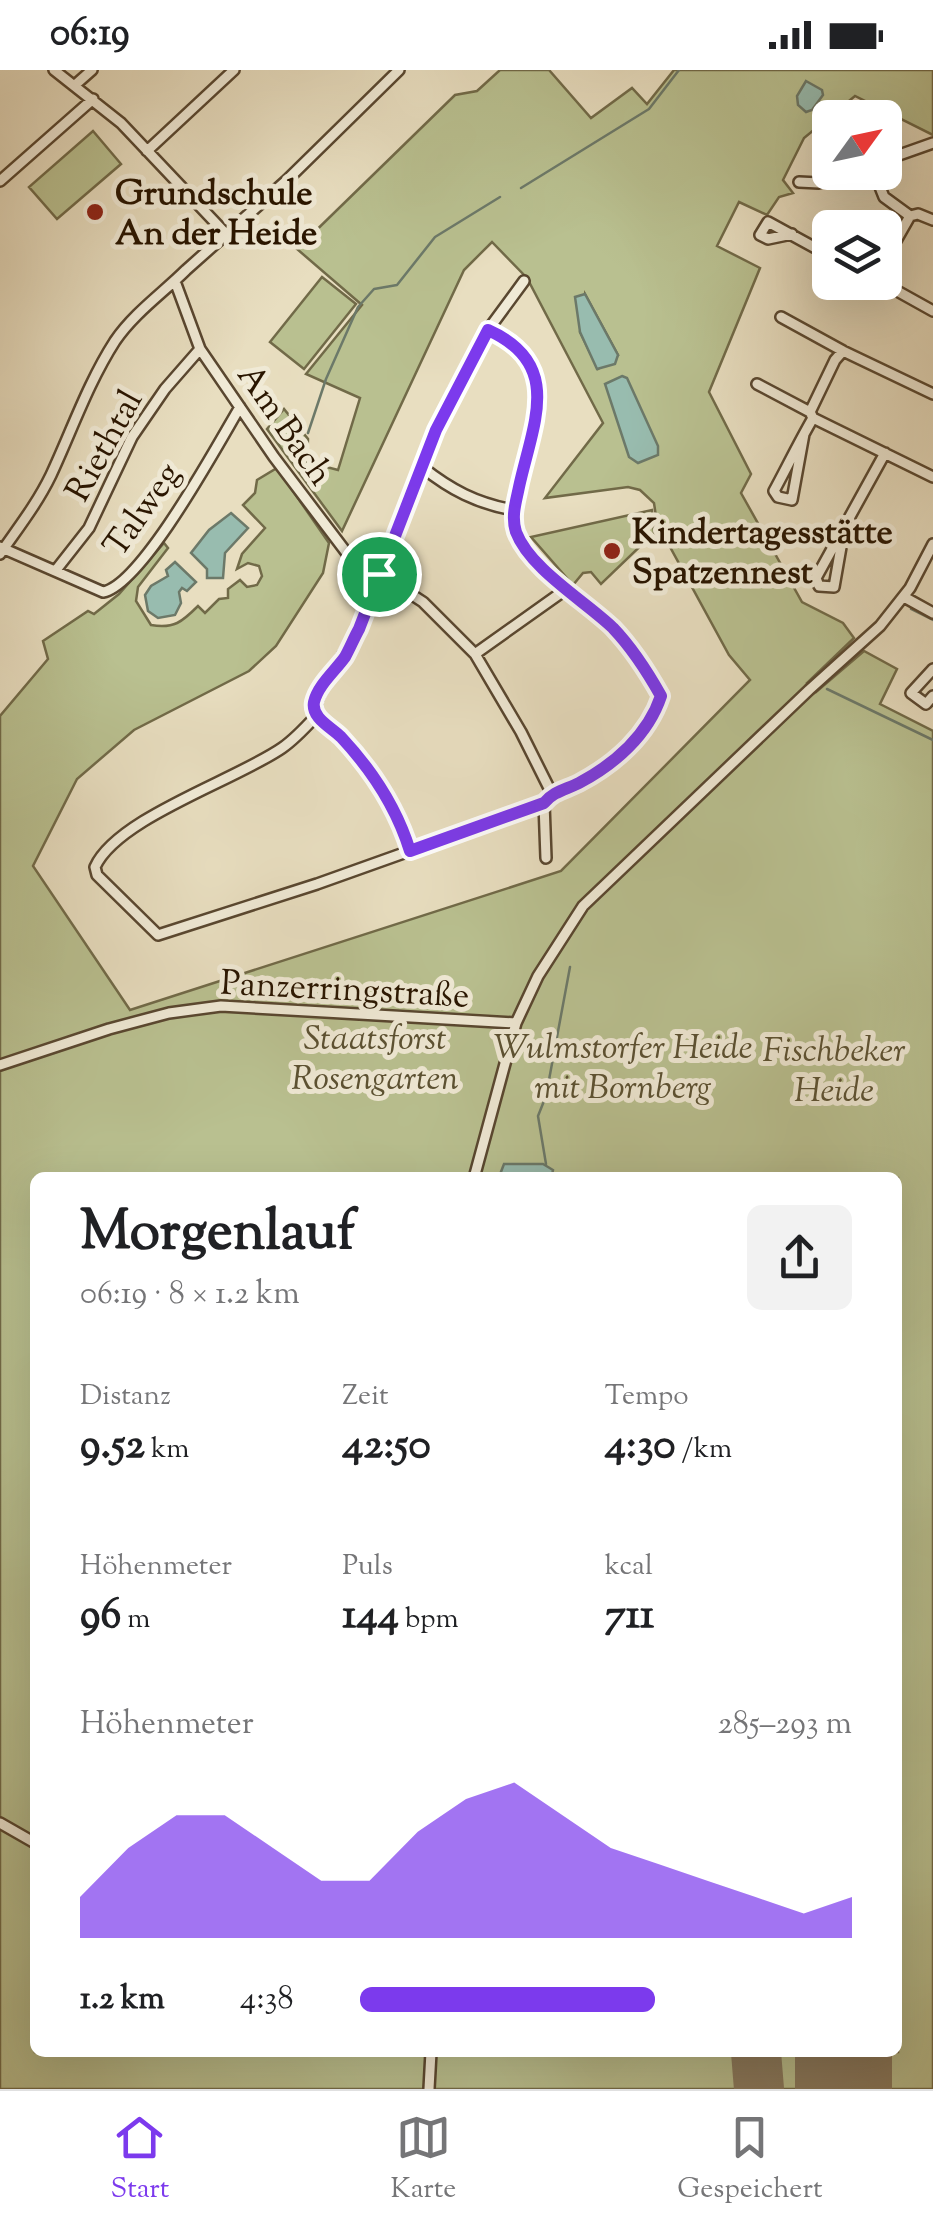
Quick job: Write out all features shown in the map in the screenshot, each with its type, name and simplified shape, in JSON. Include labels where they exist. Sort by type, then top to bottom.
[{"type":"street","points":[[54,70],[93,99],[148,150],[227,235]]},
{"type":"street","points":[[75,86],[92,70]]},
{"type":"street","points":[[148,150],[234,70]]},
{"type":"street","points":[[1,550],[50,478],[91,384],[115,342],[165,289],[176,284],[399,70]]},
{"type":"street","points":[[0,181],[93,99]]},
{"type":"street","points":[[902,154],[933,143]]},
{"type":"street","points":[[800,182],[812,183]]},
{"type":"street","points":[[881,190],[884,197],[910,216]]},
{"type":"street","points":[[902,230],[910,216],[918,214],[933,220]]},
{"type":"street","points":[[792,234],[812,246]]},
{"type":"street","points":[[410,851],[394,811],[376,781],[344,740],[316,716],[315,698],[347,654],[454,390],[488,330],[524,281]]},
{"type":"street","name":"Am Bach","points":[[176,284],[200,349],[346,552],[422,602],[476,654],[552,794]]},
{"type":"street","points":[[902,294],[933,311]]},
{"type":"street","points":[[781,317],[933,394]]},
{"type":"street","points":[[316,716],[280,750],[117,839],[95,867],[98,875],[158,934],[544,803],[552,794],[591,776],[623,754],[654,716],[661,696],[640,660],[623,639],[565,590],[516,531],[513,510],[537,406],[538,382],[520,348],[488,330]]},
{"type":"street","name":"Riethtal","points":[[56,570],[89,528],[132,437],[165,389],[200,349]]},
{"type":"street","points":[[804,434],[792,500],[778,497],[774,491],[843,351]]},
{"type":"street","points":[[757,384],[933,477]]},
{"type":"street","name":"Talweg","points":[[1,550],[102,591],[112,590],[135,569],[166,526],[240,407]]},
{"type":"street","points":[[844,530],[834,587],[820,586],[816,578],[885,453]]},
{"type":"street","points":[[422,467],[453,491],[513,510]]},
{"type":"street","name":"Panzerringstraße","points":[[476,1172],[516,1023],[538,976],[584,906],[863,643],[904,597],[933,544]]},
{"type":"street","points":[[476,654],[565,590]]},
{"type":"street","points":[[904,597],[933,613]]},
{"type":"street","points":[[933,669],[911,693],[926,704],[933,696]]},
{"type":"street","points":[[544,803],[546,858]]},
{"type":"street","name":"Panzerringstraße","points":[[0,1065],[109,1028],[221,1006],[516,1023]]},
{"type":"street","points":[[0,1824],[30,1841]]},
{"type":"street","points":[[429,2089],[431,2057]]},
{"type":"green space","points":[[500,70],[549,70],[591,118],[632,88],[647,104],[674,70],[933,70],[933,135],[902,120],[902,100],[863,100],[855,96],[850,100],[812,100],[812,131],[804,138],[783,180],[793,193],[779,197],[767,215],[739,202],[717,246],[760,268],[709,392],[751,474],[741,493],[802,602],[843,623],[854,638],[807,683],[816,692],[864,651],[897,669],[880,704],[933,731],[933,2089],[0,2089],[0,716],[48,659],[43,641],[88,611],[94,614],[119,594],[164,543],[168,548],[138,587],[136,601],[151,625],[177,623],[198,606],[205,613],[219,599],[228,598],[228,589],[240,580],[247,587],[257,585],[262,576],[259,566],[248,563],[237,569],[242,554],[265,528],[243,505],[255,493],[257,480],[277,468],[329,543],[323,573],[276,646],[249,671],[134,730],[77,779],[33,866],[130,1010],[561,871],[750,680],[729,655],[657,523],[654,503],[640,490],[628,487],[545,498],[603,423],[527,278],[492,242],[464,270],[342,531],[267,429],[284,409],[308,439],[307,462],[338,470],[360,398],[306,374],[362,305],[297,249],[455,95],[477,91]],"holes":[[[585,294],[618,355],[598,369],[580,332]]]},
{"type":"green space","points":[[93,131],[121,164],[57,219],[29,187]]},
{"type":"green space","points":[[322,277],[356,304],[304,369],[270,342]]},
{"type":"green space","points":[[652,510],[654,533],[601,584],[591,572],[583,573],[573,585],[531,537]]},
{"type":"water","points":[[806,81],[822,90],[823,95],[819,100],[812,100],[812,110],[806,112],[798,105],[797,96]]},
{"type":"water","points":[[585,294],[618,355],[615,364],[597,369],[580,332],[575,297]]},
{"type":"water","points":[[622,376],[627,378],[658,446],[658,455],[638,463],[629,457],[605,384]]},
{"type":"water","points":[[231,513],[248,528],[225,553],[223,578],[207,578],[207,569],[191,553],[209,530]]},
{"type":"water","points":[[175,562],[196,582],[187,591],[182,588],[179,592],[181,603],[175,615],[158,618],[148,611],[145,595],[151,586],[168,576],[166,570]]},
{"type":"water","points":[[504,1164],[543,1164],[553,1170],[553,1172],[501,1172]]},
{"type":"waterway","points":[[521,188],[649,109],[679,70]]},
{"type":"waterway","points":[[308,433],[326,379],[358,307],[374,289],[397,285],[435,237],[500,197]]},
{"type":"waterway","points":[[911,609],[933,620]]},
{"type":"waterway","points":[[827,689],[933,740]]},
{"type":"waterway","points":[[546,1164],[538,1116],[546,1096],[570,967]]},
{"type":"runway","points":[[756,2057],[759,2089]]},
{"type":"runway","points":[[820,2057],[820,2089]]},
{"type":"runway","points":[[867,2057],[867,2089]]},
{"type":"place","name":"Grundschule An der Heide","points":[[95,212]]},
{"type":"place","name":"Kindertagesstätte Spatzennest","points":[[612,551]]},
{"type":"route","points":[[488,330],[510,340],[528,357],[539,390],[513,510],[516,531],[565,590],[611,626],[640,660],[661,696],[654,716],[623,754],[591,776],[552,794],[544,803],[410,851],[394,811],[376,781],[313,708],[319,690],[347,654],[376,590],[379,574],[454,390],[488,330]]},
{"type":"park label","name":"Staatsforst Rosengarten","points":[[375,1057]]},
{"type":"park label","name":"Wulmstorfer Heide mit Bornberg","points":[[623,1066]]},
{"type":"park label","name":"Fischbeker Heide","points":[[834,1069]]}]
